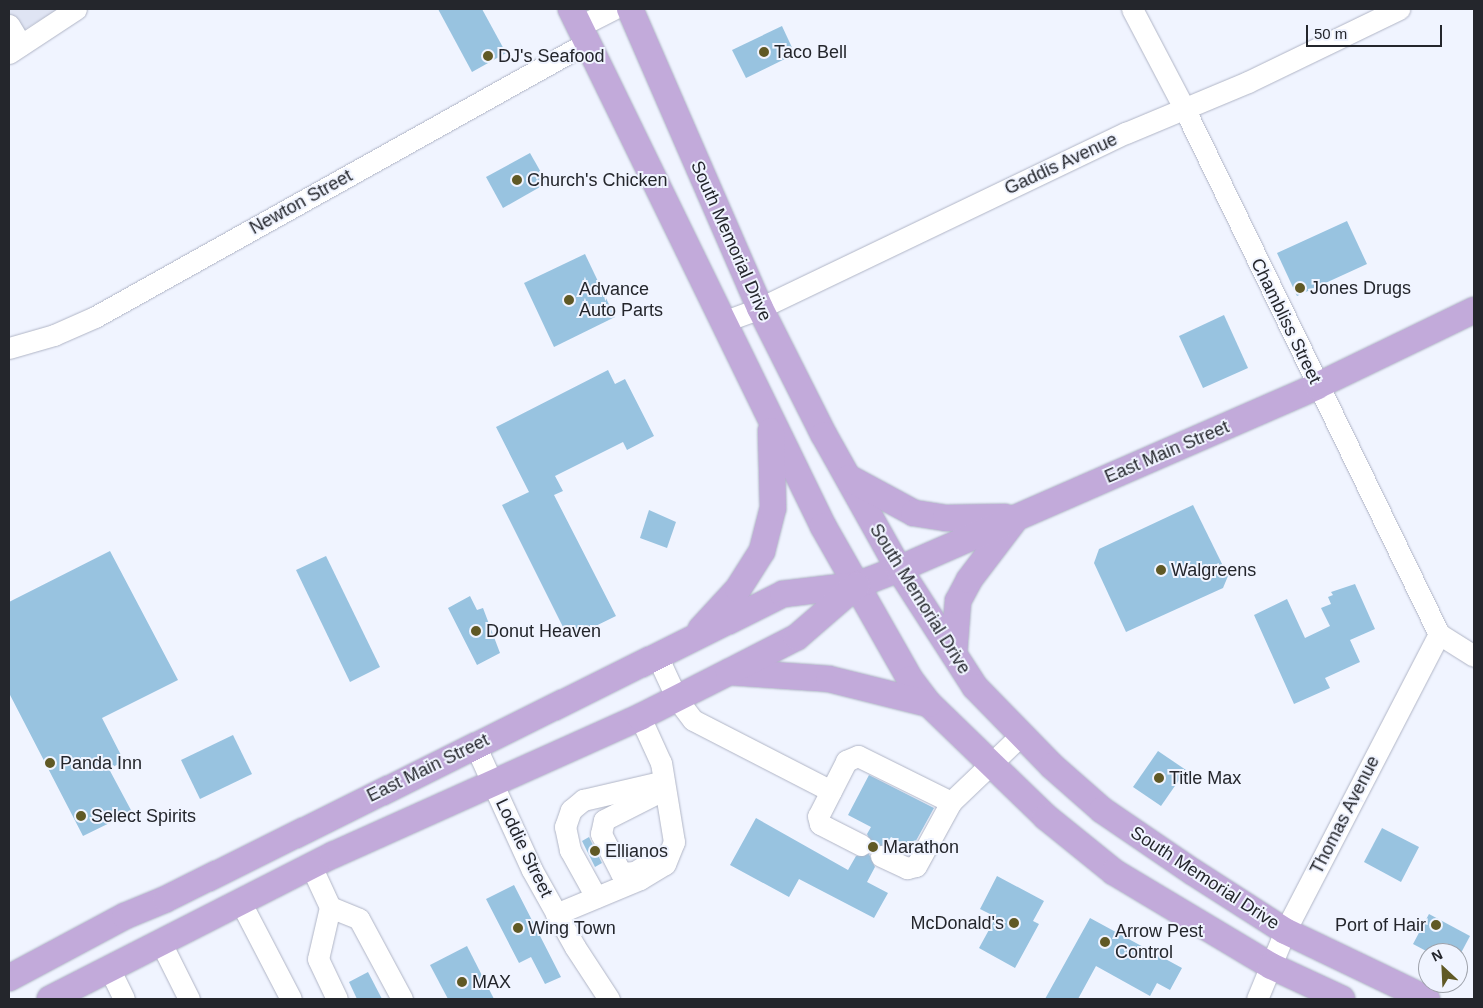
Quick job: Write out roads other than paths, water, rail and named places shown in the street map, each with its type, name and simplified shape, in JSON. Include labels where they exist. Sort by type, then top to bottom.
[{"type":"main road","name":"South Memorial Drive","points":[[630,9],[760,308],[899,569],[976,687],[1021,735],[1102,810],[1285,931],[1427,999]]},
{"type":"main road","points":[[580,25],[725,321],[770,420],[856,586],[910,679],[929,704],[988,764],[1114,872],[1272,966],[1342,999]]},
{"type":"main road","name":"East Main Street","points":[[9,978],[125,916],[166,899],[475,745],[687,644],[783,594],[856,586],[899,569],[1317,386],[1474,310]]},
{"type":"main road","points":[[687,644],[738,589],[762,551],[773,508],[770,420]]},
{"type":"main road","points":[[849,478],[914,513],[946,518],[1018,516]]},
{"type":"main road","points":[[954,654],[958,601],[969,580],[1018,516]]},
{"type":"main road","name":"East Main Street","points":[[50,999],[160,941],[311,866],[493,785],[677,699],[797,637],[856,586]]},
{"type":"main road","points":[[729,672],[829,679],[929,704]]},
{"type":"street","points":[[9,25],[15,49],[76,9]]},
{"type":"street","name":"Newton Street","points":[[9,348],[54,335],[95,317],[580,25],[613,9]]},
{"type":"street","name":"Chambliss Street","points":[[1132,9],[1184,108],[1317,386],[1439,634]]},
{"type":"street","name":"Gaddis Avenue","points":[[725,321],[760,308],[1184,108],[1248,82],[1399,9]]},
{"type":"street","points":[[1439,634],[1474,656]]},
{"type":"street","name":"Thomas Avenue","points":[[1257,999],[1285,931],[1439,634]]},
{"type":"street","points":[[658,658],[677,699],[693,720],[831,791]]},
{"type":"street","points":[[556,914],[640,879],[665,864],[674,842],[661,763],[640,717]]},
{"type":"street","points":[[881,856],[907,868],[916,866],[952,802],[988,764],[1021,735]]},
{"type":"street","name":"Loddie Street","points":[[475,745],[556,914],[609,999]]},
{"type":"street","points":[[861,845],[820,824],[818,816],[846,761],[858,756],[952,802]]},
{"type":"street","points":[[664,785],[604,820],[601,834],[621,873],[635,872],[653,861],[670,820]]},
{"type":"street","points":[[596,897],[570,850],[565,827],[571,810],[583,800],[664,785]]},
{"type":"street","points":[[311,866],[330,907],[318,959],[337,999]]},
{"type":"street","points":[[240,901],[291,999]]},
{"type":"street","points":[[330,907],[359,919],[402,999]]},
{"type":"street","points":[[160,941],[189,999]]},
{"type":"street","points":[[377,952],[381,977],[392,999]]},
{"type":"street","points":[[108,968],[124,999]]},
{"type":"place","name":"Taco Bell","points":[[764,52]]},
{"type":"place","name":"DJ's Seafood","points":[[488,56]]},
{"type":"place","name":"Church's Chicken","points":[[517,180]]},
{"type":"place","name":"Jones Drugs","points":[[1300,288]]},
{"type":"place","name":"Advance Auto Parts","points":[[569,300]]},
{"type":"place","name":"Walgreens","points":[[1161,570]]},
{"type":"place","name":"Donut Heaven","points":[[476,631]]},
{"type":"place","name":"Panda Inn","points":[[50,763]]},
{"type":"place","name":"Title Max","points":[[1159,778]]},
{"type":"place","name":"Select Spirits","points":[[81,816]]},
{"type":"place","name":"Marathon","points":[[873,847]]},
{"type":"place","name":"Ellianos","points":[[595,851]]},
{"type":"place","name":"McDonald's","points":[[1014,923]]},
{"type":"place","name":"Port of Hair","points":[[1436,925]]},
{"type":"place","name":"Wing Town","points":[[518,928]]},
{"type":"place","name":"Arrow Pest Control","points":[[1105,942]]},
{"type":"place","name":"MAX","points":[[462,982]]}]
